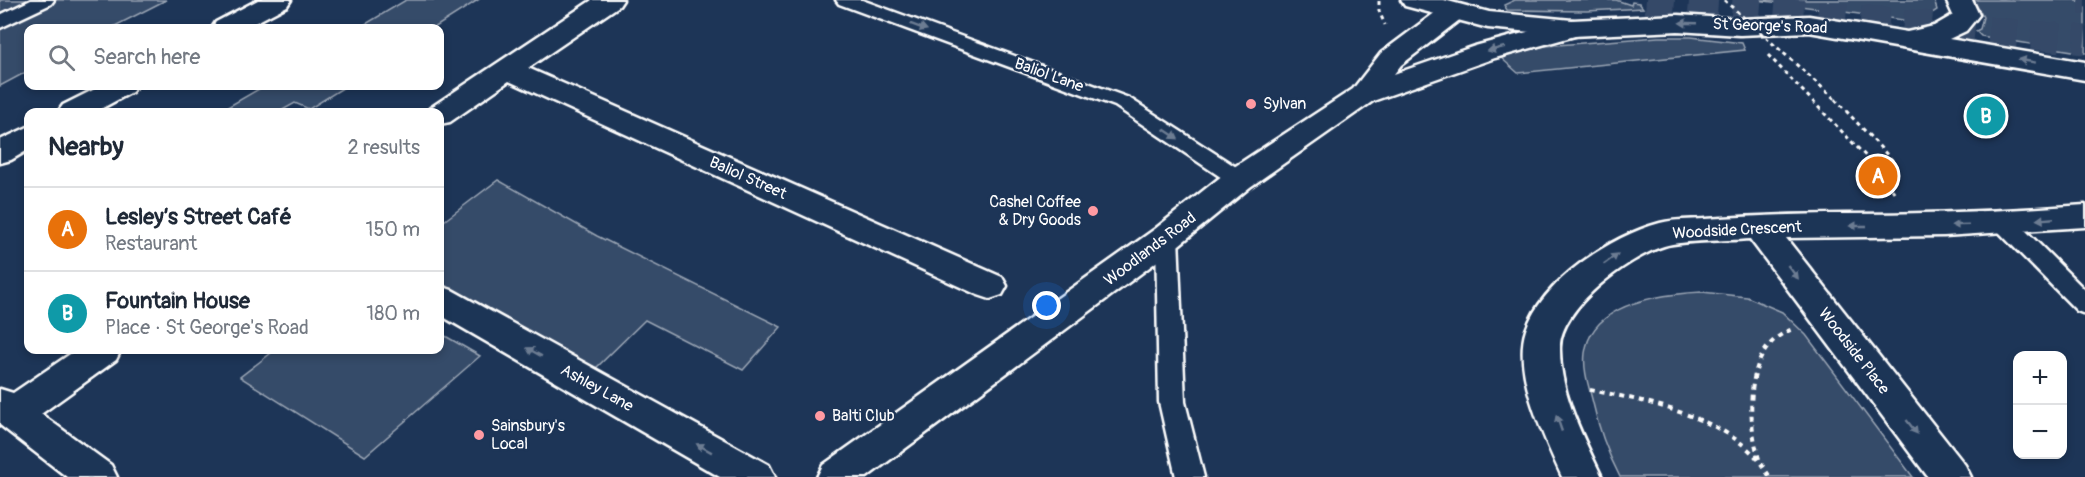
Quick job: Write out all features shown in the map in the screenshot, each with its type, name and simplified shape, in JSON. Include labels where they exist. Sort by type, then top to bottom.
[{"type":"street","points":[[233,24],[278,0]]},
{"type":"street","points":[[444,112],[610,0]]},
{"type":"street","name":"St George's Road","points":[[1414,0],[1462,6],[1510,24],[1572,28],[1678,23],[1740,27],[1809,24],[2085,71]]},
{"type":"street","points":[[1691,0],[1809,24]]},
{"type":"street","points":[[1909,40],[1947,31],[1962,22],[1966,15],[1959,0]]},
{"type":"street","name":"Woodlands Road","points":[[837,477],[1167,237],[1239,179],[1363,95],[1391,60],[1462,6]]},
{"type":"street","points":[[1363,95],[1485,52],[1572,28]]},
{"type":"street","name":"Baliol Street","points":[[506,69],[990,286]]},
{"type":"street","points":[[81,108],[114,90]]},
{"type":"street","points":[[0,153],[24,139]]},
{"type":"street","name":"Woodside Crescent","points":[[1582,477],[1558,423],[1545,374],[1541,349],[1544,331],[1551,314],[1610,259],[1643,241],[1660,234],[1758,226],[1917,226],[2004,223],[2085,216]]},
{"type":"street","name":"Woodside Place","points":[[1758,226],[1951,477]]},
{"type":"street","name":"Ashley Lane","points":[[444,301],[755,477]]},
{"type":"street","points":[[96,354],[6,409],[97,477]]},
{"type":"lane","points":[[0,22],[45,0]]},
{"type":"lane","name":"Baliol Lane","points":[[845,0],[1122,102],[1239,179]]},
{"type":"lane","points":[[2004,223],[2085,305]]},
{"type":"lane","points":[[1167,237],[1172,402],[1190,477]]},
{"type":"path","points":[[1724,0],[1835,99],[1892,160],[1881,172]]},
{"type":"path","points":[[1768,54],[1881,172],[1917,226]]},
{"type":"path","points":[[1759,460],[1749,417],[1753,381],[1761,360],[1776,337],[1783,332],[1799,328]]},
{"type":"path","points":[[1590,390],[1625,396],[1701,423],[1744,445],[1759,460],[1770,477]]},
{"type":"shaded area","points":[[0,0],[166,0],[119,24],[24,24],[24,73],[0,86]]},
{"type":"shaded area","points":[[406,0],[478,0],[440,24],[366,24]]},
{"type":"shaded area","points":[[1515,0],[1616,0],[1631,5],[1632,2],[1639,3],[1643,8],[1587,11],[1507,10],[1504,5]]},
{"type":"shaded area","points":[[1757,0],[1934,0],[1937,10],[1923,19],[1903,20]]},
{"type":"shaded area","points":[[1974,0],[2077,0],[2085,8],[2085,53],[1981,36],[1976,31],[1980,29],[1983,17]]},
{"type":"shaded area","points":[[1658,37],[1691,37],[1742,43],[1745,50],[1518,73],[1500,57],[1545,46]]},
{"type":"shaded area","points":[[257,90],[340,90],[311,108],[295,103],[286,108],[226,108]]},
{"type":"shaded area","points":[[498,180],[597,236],[781,327],[743,370],[645,320],[596,368],[444,285],[444,221]]},
{"type":"shaded area","points":[[1702,292],[1747,297],[1782,312],[1806,335],[1913,477],[1620,477],[1600,429],[1586,376],[1585,353],[1590,336],[1601,322],[1631,304],[1668,295]]},
{"type":"shaded area","points":[[444,335],[480,356],[365,456],[240,377],[270,354],[444,354]]},
{"type":"tunnel","points":[[1646,0],[2085,40]]},
{"type":"tunnel","points":[[2079,0],[2085,0]]},
{"type":"place","name":"Sylvan","points":[[1251,104]]},
{"type":"place","name":"Fountain House","points":[[1986,116]]},
{"type":"place","name":"Lesley’s Street Café","points":[[1878,176]]},
{"type":"place","name":"Cashel Coffee & Dry Goods","points":[[1093,211]]},
{"type":"place","name":"Balti Club","points":[[820,416]]},
{"type":"place","name":"Sainsbury's Local","points":[[479,435]]}]
